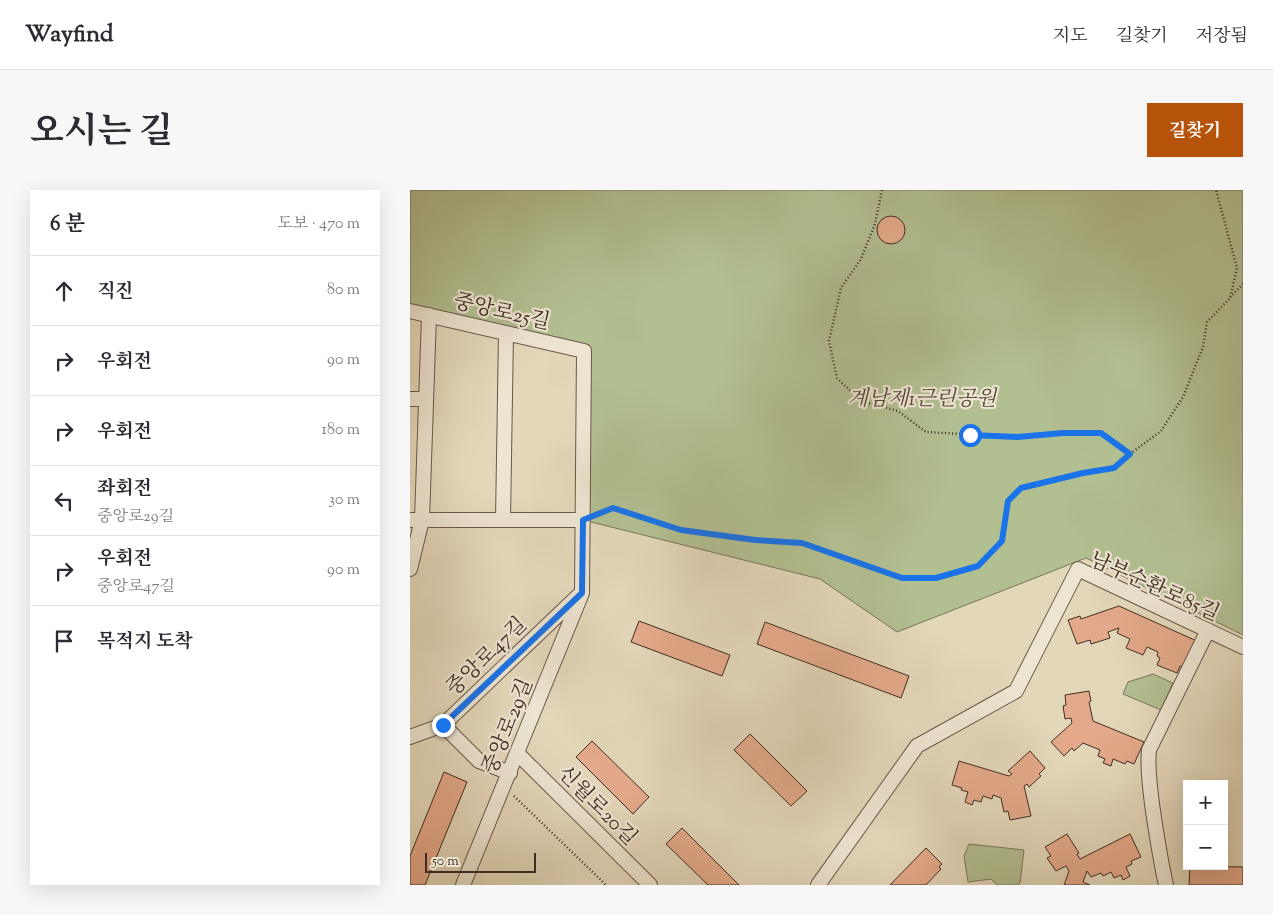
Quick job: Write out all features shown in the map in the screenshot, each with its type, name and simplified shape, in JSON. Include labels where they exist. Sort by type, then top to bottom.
[{"type":"street","name":"중앙로25길","points":[[410,311],[584,351]]},
{"type":"street","points":[[410,569],[426,399],[428,315]]},
{"type":"street","points":[[503,520],[506,333]]},
{"type":"street","name":"중앙로29길","points":[[464,885],[582,593],[584,351]]},
{"type":"street","points":[[410,399],[426,399]]},
{"type":"street","points":[[416,520],[583,520]]},
{"type":"street","name":"남부순환로85길","points":[[818,885],[917,746],[1016,692],[1078,569],[1243,647]]},
{"type":"street","name":"중앙로47길","points":[[410,737],[443,725],[582,593]]},
{"type":"street","points":[[1166,885],[1157,843],[1149,782],[1147,763],[1149,750],[1208,630]]},
{"type":"street","points":[[443,725],[479,762],[510,773]]},
{"type":"street","name":"신월로20길","points":[[518,754],[650,885]]},
{"type":"path","points":[[882,190],[875,224],[861,259],[841,288],[829,341],[837,378],[862,401],[898,411],[926,432],[1018,437],[1063,433],[1101,433],[1130,454]]},
{"type":"path","points":[[1216,190],[1237,268],[1230,298]]},
{"type":"path","points":[[583,520],[613,508],[681,530],[755,540],[802,543],[902,578],[936,578],[978,566],[1002,541],[1008,501],[1021,488],[1083,473],[1114,468],[1161,431],[1183,397],[1203,347],[1206,322],[1243,284]]},
{"type":"path","points":[[504,787],[606,885]]},
{"type":"green space","name":"계남제1근린공원","points":[[410,190],[1243,190],[1243,635],[1086,558],[897,632],[820,579],[583,520],[584,351],[410,311]]},
{"type":"green space","points":[[1153,674],[1173,683],[1161,710],[1123,694],[1128,682]]},
{"type":"green space","points":[[969,844],[1024,850],[1020,883],[1018,885],[997,885],[991,879],[968,882],[964,856]]},
{"type":"building","points":[[891,216],[901,220],[905,230],[901,240],[891,244],[881,240],[877,230],[881,220]]},
{"type":"building","points":[[1119,606],[1199,642],[1187,669],[1180,666],[1177,673],[1157,665],[1160,658],[1157,656],[1158,652],[1147,647],[1143,655],[1126,648],[1130,639],[1117,633],[1119,628],[1108,632],[1110,638],[1091,644],[1090,640],[1077,644],[1068,620],[1080,616],[1081,619]]},
{"type":"building","points":[[639,621],[730,655],[722,676],[631,642]]},
{"type":"building","points":[[765,622],[909,676],[901,698],[757,644]]},
{"type":"building","points":[[1089,691],[1093,721],[1144,742],[1134,764],[1127,761],[1125,764],[1113,759],[1111,766],[1103,763],[1105,759],[1098,756],[1100,750],[1083,743],[1074,751],[1072,748],[1064,756],[1051,742],[1072,723],[1071,718],[1065,719],[1063,706],[1066,705],[1065,695]]},
{"type":"building","points":[[750,734],[807,791],[791,806],[734,750]]},
{"type":"building","points":[[592,741],[649,797],[633,814],[576,757]]},
{"type":"building","points":[[1030,751],[1045,768],[1039,774],[1041,776],[1029,787],[1027,784],[1024,786],[1031,816],[1010,820],[1008,811],[1004,812],[1001,798],[993,795],[992,799],[983,796],[981,802],[974,800],[972,805],[965,802],[968,792],[952,785],[959,761],[1009,776],[1012,774],[1008,771]]},
{"type":"building","points":[[444,772],[467,782],[425,885],[410,885],[410,856]]},
{"type":"building","points":[[682,828],[739,885],[708,885],[666,844]]},
{"type":"building","points":[[1067,834],[1079,853],[1077,854],[1080,859],[1130,834],[1141,857],[1131,861],[1132,864],[1126,867],[1130,876],[1123,880],[1121,875],[1114,878],[1111,872],[1103,876],[1101,873],[1091,877],[1087,871],[1083,882],[1090,885],[1064,885],[1069,871],[1066,866],[1056,871],[1047,858],[1051,856],[1045,847]]},
{"type":"building","points":[[926,848],[942,864],[939,867],[941,869],[926,885],[890,885]]},
{"type":"building","points":[[1228,867],[1243,867],[1243,885],[1189,885],[1190,870],[1228,870]]},
{"type":"route","points":[[443,725],[582,593],[583,520],[613,508],[681,530],[755,540],[802,543],[902,578],[936,578],[978,566],[1002,541],[1008,501],[1021,488],[1083,473],[1114,468],[1130,454],[1101,433],[1063,433],[1018,437],[970,435]]}]
